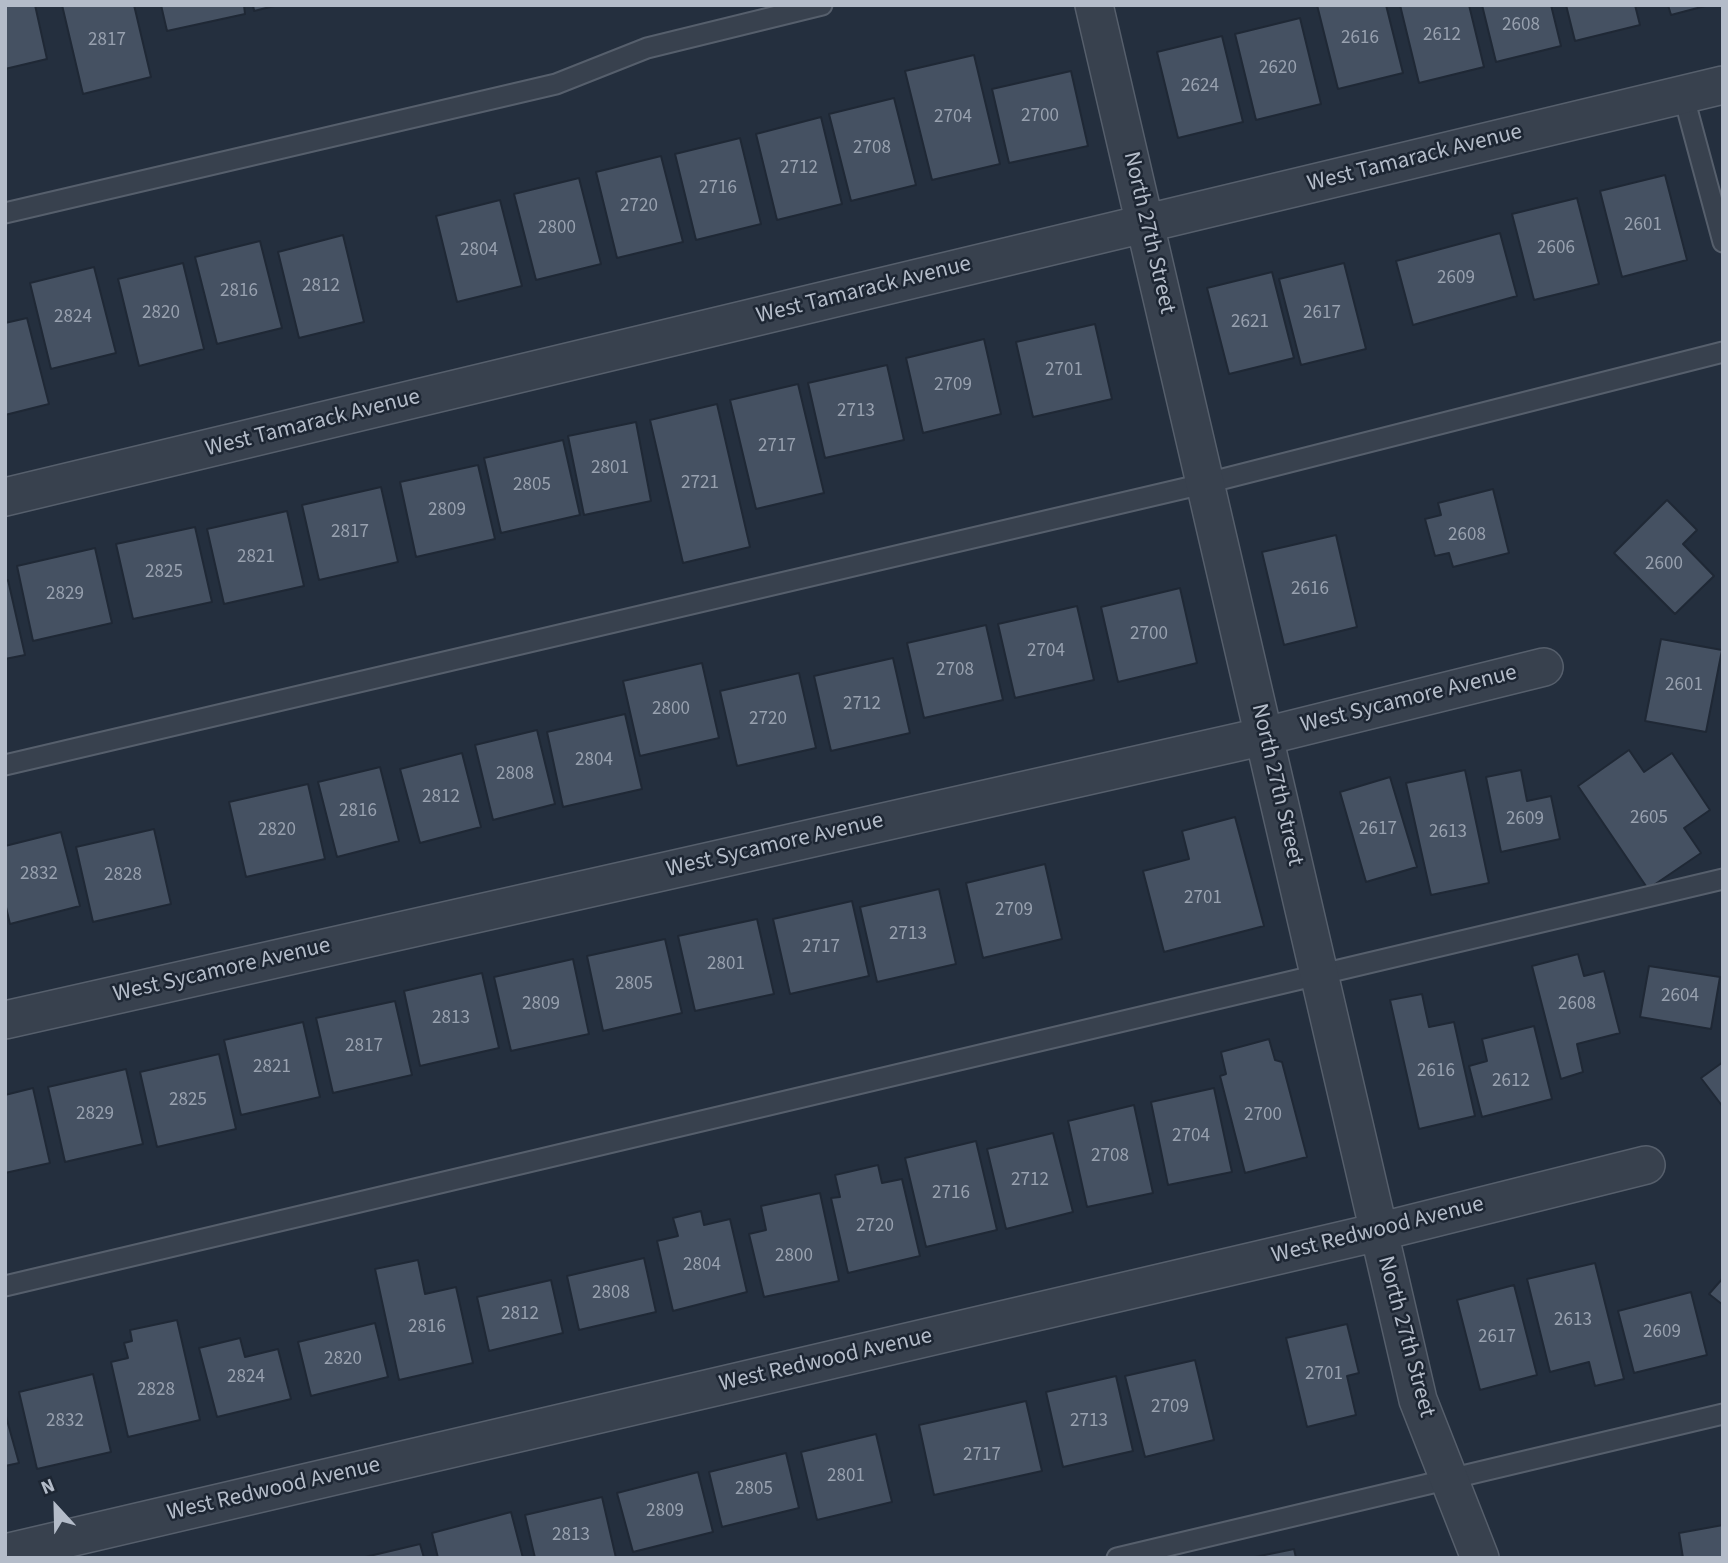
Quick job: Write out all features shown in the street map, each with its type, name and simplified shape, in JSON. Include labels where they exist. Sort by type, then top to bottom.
[{"type":"street","name":"North 27th Street","points":[[1094,5],[1147,223],[1418,1400],[1480,1558]]},
{"type":"street","name":"West Tamarack Avenue","points":[[5,497],[1723,85]]},
{"type":"street","name":"West Sycamore Avenue","points":[[5,1020],[1265,736],[1544,667]]},
{"type":"street","name":"West Redwood Avenue","points":[[5,1553],[1378,1231],[1646,1165]]},
{"type":"lane","points":[[5,213],[556,84],[647,48],[821,5]]},
{"type":"lane","points":[[1683,94],[1723,242]]},
{"type":"lane","points":[[5,765],[1207,483],[1723,352]]},
{"type":"lane","points":[[5,1286],[1723,879]]},
{"type":"lane","points":[[1117,1558],[1723,1414]]},
{"type":"building","points":[[5,5],[35,5],[47,59],[5,69]]},
{"type":"building","points":[[62,5],[134,5],[151,77],[83,94]]},
{"type":"building","points":[[161,5],[244,5],[245,14],[167,31]]},
{"type":"building","points":[[253,5],[278,5],[254,11]]},
{"type":"building","points":[[1317,5],[1386,5],[1403,73],[1338,89]]},
{"type":"building","points":[[1400,5],[1469,5],[1484,67],[1419,83]]},
{"type":"building","points":[[1482,5],[1551,5],[1561,46],[1496,62]]},
{"type":"building","points":[[1566,5],[1635,5],[1640,25],[1575,41]]},
{"type":"building","points":[[1668,5],[1709,5],[1671,15]]},
{"type":"building","points":[[1300,18],[1321,104],[1256,120],[1235,34]]},
{"type":"building","points":[[1222,36],[1243,122],[1178,138],[1157,52]]},
{"type":"building","points":[[974,55],[1000,164],[932,180],[905,71]]},
{"type":"building","points":[[1071,71],[1088,146],[1009,163],[992,89]]},
{"type":"building","points":[[894,98],[916,185],[851,201],[829,114]]},
{"type":"building","points":[[821,117],[842,204],[777,220],[756,134]]},
{"type":"building","points":[[740,138],[761,224],[696,240],[675,154]]},
{"type":"building","points":[[661,156],[683,242],[617,258],[596,172]]},
{"type":"building","points":[[1665,175],[1687,260],[1622,277],[1600,191]]},
{"type":"building","points":[[579,178],[601,264],[536,280],[514,194]]},
{"type":"building","points":[[1577,198],[1599,284],[1534,300],[1512,214]]},
{"type":"building","points":[[500,200],[522,286],[457,302],[436,216]]},
{"type":"building","points":[[1500,233],[1517,296],[1413,325],[1396,261]]},
{"type":"building","points":[[343,235],[364,322],[299,338],[278,252]]},
{"type":"building","points":[[260,241],[282,328],[217,344],[195,257]]},
{"type":"building","points":[[183,263],[204,349],[139,366],[118,279]]},
{"type":"building","points":[[1344,263],[1366,349],[1301,365],[1279,279]]},
{"type":"building","points":[[94,267],[116,353],[51,369],[30,283]]},
{"type":"building","points":[[1272,272],[1294,358],[1229,374],[1207,288]]},
{"type":"building","points":[[27,318],[49,404],[5,415],[5,323]]},
{"type":"building","points":[[1095,324],[1112,399],[1033,417],[1016,342]]},
{"type":"building","points":[[984,339],[1001,414],[923,433],[906,358]]},
{"type":"building","points":[[887,365],[904,440],[825,458],[808,383]]},
{"type":"building","points":[[798,384],[824,493],[756,509],[730,400]]},
{"type":"building","points":[[717,404],[750,547],[683,563],[650,420]]},
{"type":"building","points":[[636,422],[651,501],[584,515],[568,436]]},
{"type":"building","points":[[563,440],[580,515],[501,533],[484,458]]},
{"type":"building","points":[[478,465],[495,539],[416,557],[400,482]]},
{"type":"building","points":[[381,487],[398,562],[319,580],[302,505]]},
{"type":"building","points":[[1493,489],[1509,553],[1453,567],[1449,553],[1435,556],[1425,519],[1441,515],[1438,503]]},
{"type":"building","points":[[1667,500],[1697,530],[1683,544],[1714,576],[1675,614],[1614,553]]},
{"type":"building","points":[[287,511],[304,586],[224,604],[207,529]]},
{"type":"building","points":[[195,527],[212,602],[133,619],[116,544]]},
{"type":"building","points":[[1336,535],[1357,627],[1284,645],[1262,552]]},
{"type":"building","points":[[95,548],[112,623],[33,641],[17,566]]},
{"type":"building","points":[[8,580],[25,655],[5,659],[5,581]]},
{"type":"building","points":[[1180,588],[1197,663],[1118,682],[1101,607]]},
{"type":"building","points":[[1077,606],[1094,680],[1015,698],[998,624]]},
{"type":"building","points":[[986,625],[1003,700],[924,718],[907,643]]},
{"type":"building","points":[[1661,639],[1722,650],[1706,732],[1645,721]]},
{"type":"building","points":[[893,658],[910,733],[831,751],[814,676]]},
{"type":"building","points":[[702,663],[719,738],[640,756],[623,681]]},
{"type":"building","points":[[799,673],[816,748],[737,766],[720,691]]},
{"type":"building","points":[[625,714],[642,789],[563,807],[547,732]]},
{"type":"building","points":[[537,730],[555,804],[493,820],[475,745]]},
{"type":"building","points":[[1629,750],[1644,772],[1672,753],[1710,810],[1684,828],[1701,853],[1648,889],[1578,786]]},
{"type":"building","points":[[462,753],[481,827],[420,843],[400,769]]},
{"type":"building","points":[[380,767],[399,841],[337,857],[318,782]]},
{"type":"building","points":[[1465,770],[1489,883],[1431,895],[1406,783]]},
{"type":"building","points":[[1521,770],[1527,801],[1551,796],[1560,839],[1501,852],[1486,777]]},
{"type":"building","points":[[1390,777],[1417,867],[1366,882],[1340,792]]},
{"type":"building","points":[[308,784],[325,859],[246,877],[229,802]]},
{"type":"building","points":[[1235,817],[1264,926],[1164,952],[1143,871],[1189,859],[1182,831]]},
{"type":"building","points":[[154,829],[171,904],[93,922],[76,847]]},
{"type":"building","points":[[61,832],[80,906],[10,924],[5,903],[5,846]]},
{"type":"building","points":[[1045,864],[1062,939],[983,958],[966,883]]},
{"type":"building","points":[[939,889],[956,964],[877,982],[860,907]]},
{"type":"building","points":[[852,901],[869,976],[790,994],[773,919]]},
{"type":"building","points":[[757,919],[774,994],[695,1011],[678,936]]},
{"type":"building","points":[[665,939],[682,1013],[603,1031],[587,956]]},
{"type":"building","points":[[1578,954],[1584,976],[1604,971],[1620,1033],[1577,1044],[1583,1072],[1561,1079],[1532,966]]},
{"type":"building","points":[[573,959],[589,1034],[511,1051],[494,977]]},
{"type":"building","points":[[1649,966],[1720,977],[1711,1029],[1640,1017]]},
{"type":"building","points":[[482,973],[499,1048],[420,1066],[404,991]]},
{"type":"building","points":[[1422,994],[1429,1027],[1454,1022],[1475,1116],[1419,1129],[1390,1000]]},
{"type":"building","points":[[395,1001],[412,1075],[333,1093],[316,1018]]},
{"type":"building","points":[[303,1022],[320,1097],[241,1115],[224,1040]]},
{"type":"building","points":[[1534,1026],[1552,1099],[1482,1117],[1469,1066],[1487,1061],[1482,1039]]},
{"type":"building","points":[[1269,1039],[1275,1060],[1282,1062],[1307,1157],[1245,1173],[1220,1076],[1226,1074],[1221,1052]]},
{"type":"building","points":[[219,1054],[236,1129],[157,1147],[140,1072]]},
{"type":"building","points":[[1723,1062],[1723,1107],[1701,1078]]},
{"type":"building","points":[[126,1069],[143,1144],[65,1162],[48,1087]]},
{"type":"building","points":[[33,1088],[50,1163],[5,1173],[5,1095]]},
{"type":"building","points":[[1214,1088],[1232,1172],[1168,1185],[1151,1102]]},
{"type":"building","points":[[1134,1105],[1153,1193],[1087,1207],[1068,1121]]},
{"type":"building","points":[[1053,1133],[1073,1212],[1006,1229],[987,1149]]},
{"type":"building","points":[[976,1141],[997,1230],[926,1247],[905,1158]]},
{"type":"building","points":[[878,1165],[882,1183],[902,1179],[920,1256],[848,1273],[831,1198],[840,1197],[835,1175]]},
{"type":"building","points":[[820,1193],[839,1281],[764,1297],[749,1234],[766,1230],[761,1206]]},
{"type":"building","points":[[701,1211],[704,1225],[730,1219],[747,1292],[673,1311],[657,1241],[678,1236],[673,1218]]},
{"type":"building","points":[[644,1258],[656,1312],[579,1330],[567,1276]]},
{"type":"building","points":[[418,1260],[425,1294],[456,1287],[473,1363],[399,1380],[375,1269]]},
{"type":"building","points":[[1595,1263],[1624,1379],[1595,1386],[1589,1362],[1550,1372],[1527,1279]]},
{"type":"building","points":[[1723,1278],[1723,1305],[1709,1294]]},
{"type":"building","points":[[551,1280],[563,1333],[489,1351],[477,1297]]},
{"type":"building","points":[[1514,1285],[1537,1375],[1480,1390],[1457,1300]]},
{"type":"building","points":[[1691,1292],[1707,1355],[1634,1373],[1618,1311]]},
{"type":"building","points":[[177,1320],[200,1420],[128,1437],[111,1362],[128,1358],[124,1343],[132,1341],[130,1330]]},
{"type":"building","points":[[375,1323],[388,1377],[311,1396],[298,1342]]},
{"type":"building","points":[[1347,1324],[1359,1373],[1347,1376],[1356,1415],[1307,1427],[1286,1338]]},
{"type":"building","points":[[240,1338],[245,1357],[278,1349],[291,1399],[217,1417],[199,1348]]},
{"type":"building","points":[[1195,1360],[1214,1440],[1145,1457],[1125,1376]]},
{"type":"building","points":[[93,1374],[111,1452],[37,1469],[19,1392]]},
{"type":"building","points":[[1116,1376],[1133,1451],[1063,1467],[1046,1392]]},
{"type":"building","points":[[1026,1401],[1042,1471],[934,1495],[919,1425]]},
{"type":"building","points":[[5,1413],[19,1463],[5,1466]]},
{"type":"building","points":[[876,1434],[892,1502],[817,1520],[801,1452]]},
{"type":"building","points":[[786,1453],[799,1508],[722,1527],[709,1472]]},
{"type":"building","points":[[698,1472],[713,1532],[633,1552],[617,1493]]},
{"type":"building","points":[[602,1497],[616,1558],[535,1558],[525,1515]]},
{"type":"building","points":[[511,1512],[523,1558],[438,1558],[432,1533]]},
{"type":"building","points":[[1723,1525],[1723,1558],[1683,1558],[1679,1533]]},
{"type":"building","points":[[420,1544],[424,1558],[361,1558]]},
{"type":"building","points":[[1294,1549],[1296,1558],[1250,1558]]}]
